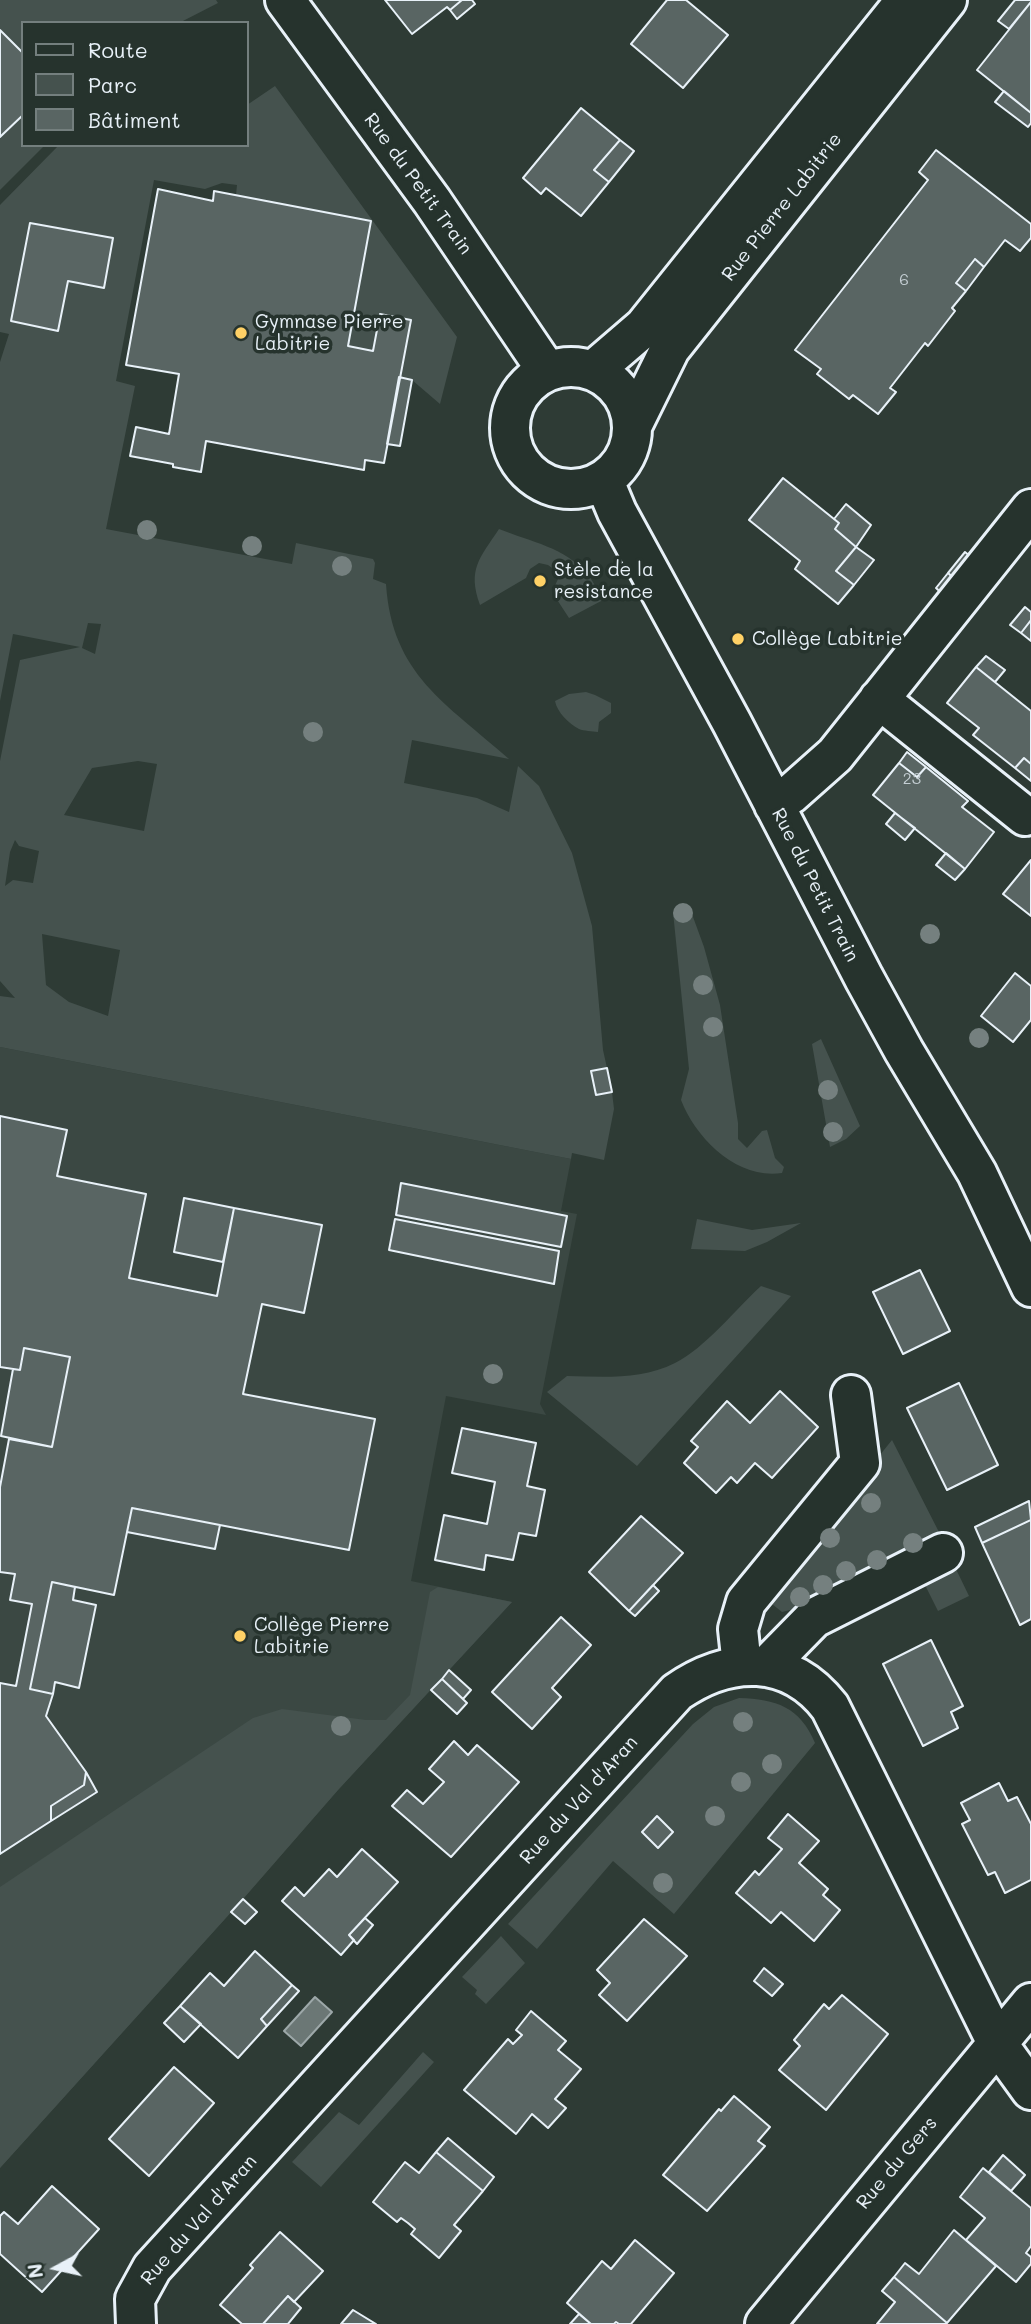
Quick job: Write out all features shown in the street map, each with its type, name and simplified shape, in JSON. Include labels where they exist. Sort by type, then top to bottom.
[{"type":"street","name":"Rue Pierre Labitrie","points":[[594,370],[644,327],[906,0]]},
{"type":"street","name":"Rue Pierre Labitrie","points":[[633,424],[670,349],[947,0]]},
{"type":"street","name":"Rue du Petit Train","points":[[287,1],[432,201],[547,371]]},
{"type":"street","points":[[570,366],[594,370],[613,382],[627,401],[633,424],[630,446],[620,466],[604,481],[586,488],[567,490],[549,486],[533,477],[520,463],[511,442],[510,421],[516,400],[528,383],[547,371],[570,366]]},
{"type":"street","name":"Rue du Petit Train","points":[[604,481],[617,512],[864,978],[904,1051],[978,1173],[1031,1287]]},
{"type":"street","points":[[774,805],[792,794],[835,755],[1031,509]]},
{"type":"street","points":[[879,699],[1024,816]]},
{"type":"street","points":[[754,1666],[738,1629],[746,1602],[859,1464],[850,1395]]},
{"type":"street","points":[[754,1666],[814,1618],[943,1553]]},
{"type":"street","points":[[754,1666],[799,1677],[815,1689],[830,1707],[997,2043],[1031,2090]]},
{"type":"street","name":"Rue du Val d'Aran","points":[[136,2324],[135,2299],[152,2268],[677,1692],[713,1672],[754,1666]]},
{"type":"street","name":"Rue du Gers","points":[[765,2324],[1031,2003]]},
{"type":"shaded area","name":"Collège Pierre Labitrie","points":[[0,1047],[571,1159],[561,1211],[577,1214],[540,1404],[546,1415],[446,1396],[411,1581],[512,1602],[338,1790],[0,2168]]},
{"type":"shaded area","points":[[315,1997],[332,2012],[301,2046],[284,2031]]},
{"type":"green space","points":[[0,0],[216,0],[218,3],[183,21],[21,21],[21,51],[0,30]]},
{"type":"green space","points":[[275,86],[457,337],[440,404],[412,380],[399,377],[410,320],[380,314],[373,351],[348,346],[371,221],[236,195],[237,185],[222,183],[205,189],[154,180],[116,381],[135,386],[106,529],[292,564],[296,543],[373,559],[373,579],[386,584],[390,615],[399,642],[411,665],[444,703],[509,759],[412,740],[404,783],[477,798],[509,812],[518,766],[539,786],[572,853],[592,926],[607,1068],[592,1071],[596,1095],[612,1092],[614,1109],[604,1160],[572,1153],[571,1159],[0,1047],[0,996],[15,998],[0,981],[0,761],[20,660],[80,647],[13,634],[0,701],[0,362],[9,334],[0,332],[0,205],[57,147],[248,147],[248,104]],"holes":[[[88,623],[101,624],[95,654],[82,648]],[[138,761],[157,764],[144,831],[64,815],[92,768]],[[15,840],[19,846],[39,851],[33,883],[13,880],[5,886],[10,852]],[[42,934],[120,950],[108,1016],[69,1002],[46,985]]]},
{"type":"green space","points":[[21,117],[21,147],[43,147],[0,190],[0,137]]},
{"type":"green space","points":[[499,529],[547,546],[569,558],[588,575],[603,600],[569,618],[552,592],[558,579],[555,570],[539,563],[530,569],[526,578],[480,605],[475,582],[477,564]]},
{"type":"green space","points":[[586,692],[611,703],[611,713],[599,722],[598,732],[575,727],[556,705],[555,701],[569,694]]},
{"type":"green space","points":[[689,906],[720,1005],[738,1123],[738,1139],[747,1148],[762,1131],[767,1130],[775,1158],[784,1167],[782,1173],[750,1170],[721,1154],[697,1129],[681,1100],[689,1069],[673,912]]},
{"type":"green space","points":[[821,1039],[860,1126],[846,1139],[830,1147],[812,1044]]},
{"type":"green space","points":[[697,1219],[752,1230],[801,1223],[745,1251],[691,1249]]},
{"type":"green space","points":[[761,1286],[791,1296],[637,1466],[547,1392],[567,1376],[636,1375],[675,1363],[709,1338]]},
{"type":"green space","points":[[892,1440],[942,1538],[798,1608],[782,1612],[772,1604],[769,1593]]},
{"type":"green space","points":[[954,1565],[969,1596],[938,1611],[923,1581]]},
{"type":"green space","points":[[438,1587],[512,1602],[338,1790],[0,2168],[0,1887],[253,1718],[282,1709],[366,1720],[386,1720],[410,1695],[430,1592]]},
{"type":"green space","points":[[739,1698],[764,1700],[785,1707],[802,1721],[815,1743],[674,1914],[613,1861],[537,1949],[508,1924],[693,1724],[714,1707]]},
{"type":"green space","points":[[501,1936],[525,1963],[486,2004],[475,1994],[477,1990],[462,1977]]},
{"type":"green space","points":[[423,2052],[434,2062],[321,2187],[292,2162],[339,2112],[359,2125]]},
{"type":"building","points":[[385,0],[462,0],[450,10],[447,7],[412,34]]},
{"type":"building","points":[[462,0],[472,0],[475,4],[457,19],[450,10]]},
{"type":"building","points":[[667,0],[686,0],[728,35],[683,88],[631,44]]},
{"type":"building","points":[[1015,0],[1031,2],[1009,29],[998,21]]},
{"type":"building","points":[[1031,2],[1031,113],[977,70]]},
{"type":"building","points":[[0,30],[21,51],[21,117],[0,137]]},
{"type":"building","points":[[1004,91],[1031,113],[1028,127],[995,102]]},
{"type":"building","points":[[581,108],[620,140],[594,170],[609,182],[581,216],[546,188],[541,194],[523,178]]},
{"type":"building","points":[[620,140],[634,151],[609,182],[594,170]]},
{"type":"building","points":[[936,150],[1031,224],[1031,238],[1020,251],[1005,240],[984,267],[975,259],[956,283],[966,291],[952,308],[955,311],[928,346],[925,343],[890,388],[896,392],[878,414],[853,395],[849,399],[817,374],[821,369],[795,350],[928,180],[919,172]]},
{"type":"building","name":"Gymnase Pierre Labitrie","points":[[158,189],[213,201],[214,191],[371,221],[348,346],[373,351],[380,314],[411,320],[384,463],[365,460],[364,470],[206,441],[201,472],[130,456],[136,427],[169,434],[179,374],[126,365]]},
{"type":"building","points":[[30,223],[113,238],[104,288],[68,281],[58,331],[11,321]]},
{"type":"building","points":[[975,259],[984,267],[966,291],[956,283]]},
{"type":"building","points":[[399,377],[412,380],[400,446],[387,444]]},
{"type":"building","points":[[783,478],[839,523],[835,529],[856,547],[836,571],[854,585],[838,604],[795,569],[800,561],[749,520]]},
{"type":"building","points":[[846,504],[871,525],[856,547],[835,529],[839,523],[834,519]]},
{"type":"building","points":[[856,547],[874,560],[854,585],[836,571]]},
{"type":"building","points":[[965,552],[976,561],[959,583],[948,573]]},
{"type":"building","points":[[948,573],[959,583],[946,597],[936,588]]},
{"type":"building","points":[[1025,607],[1031,612],[1031,620],[1021,633],[1010,625]]},
{"type":"building","points":[[1031,620],[1031,641],[1021,633]]},
{"type":"building","points":[[986,656],[1005,670],[995,682],[976,667]]},
{"type":"building","points":[[976,667],[1031,711],[1031,764],[1024,758],[1015,768],[973,735],[979,728],[947,703]]},
{"type":"building","points":[[907,752],[926,767],[917,777],[899,763]]},
{"type":"building","points":[[1024,758],[1031,764],[1031,781],[1015,768]]},
{"type":"building","points":[[899,763],[917,777],[926,767],[968,801],[962,807],[994,832],[965,869],[873,795]]},
{"type":"building","points":[[895,813],[915,828],[905,840],[886,824]]},
{"type":"building","points":[[946,853],[965,869],[955,880],[936,865]]},
{"type":"building","points":[[1031,860],[1031,916],[1003,894]]},
{"type":"building","points":[[1015,973],[1031,986],[1031,1020],[1013,1042],[981,1016]]},
{"type":"building","points":[[607,1068],[612,1092],[596,1095],[591,1071]]},
{"type":"building","points":[[0,1116],[67,1130],[57,1176],[146,1194],[129,1278],[217,1296],[234,1208],[322,1225],[304,1313],[262,1304],[243,1394],[375,1419],[349,1550],[132,1508],[114,1595],[52,1582],[30,1689],[53,1694],[46,1716],[86,1772],[84,1785],[51,1806],[51,1821],[0,1854],[0,1683],[16,1686],[32,1604],[10,1600],[15,1574],[0,1572],[0,1487],[9,1439],[52,1447],[70,1357],[24,1348],[20,1370],[0,1367]]},
{"type":"building","points":[[401,1183],[567,1216],[561,1247],[396,1215]]},
{"type":"building","points":[[184,1198],[234,1208],[223,1262],[174,1252]]},
{"type":"building","points":[[395,1219],[559,1251],[554,1284],[389,1250]]},
{"type":"building","points":[[920,1270],[950,1331],[903,1354],[873,1292]]},
{"type":"building","points":[[24,1348],[70,1357],[52,1447],[1,1436],[13,1369],[20,1370]]},
{"type":"building","points":[[959,1383],[998,1465],[947,1490],[907,1408]]},
{"type":"building","points":[[780,1391],[818,1427],[772,1478],[755,1463],[737,1483],[731,1477],[716,1493],[684,1463],[698,1447],[691,1441],[727,1401],[750,1423]]},
{"type":"building","points":[[462,1428],[536,1443],[527,1486],[545,1490],[536,1536],[519,1533],[513,1560],[486,1555],[484,1570],[435,1560],[444,1515],[487,1524],[495,1482],[452,1473]]},
{"type":"building","points":[[1029,1501],[1031,1520],[982,1543],[975,1527]]},
{"type":"building","points":[[132,1508],[220,1525],[215,1549],[127,1532]]},
{"type":"building","points":[[641,1516],[683,1553],[629,1611],[589,1572]]},
{"type":"building","points":[[1031,1520],[1031,1619],[1020,1625],[982,1543]]},
{"type":"building","points":[[52,1582],[75,1587],[73,1600],[96,1605],[79,1688],[55,1682],[53,1694],[30,1689]]},
{"type":"building","points":[[653,1585],[659,1591],[635,1616],[629,1611]]},
{"type":"building","points":[[561,1617],[591,1645],[552,1688],[561,1697],[532,1729],[492,1692]]},
{"type":"building","points":[[931,1640],[963,1706],[951,1712],[958,1728],[923,1746],[883,1664]]},
{"type":"building","points":[[449,1670],[471,1690],[463,1699],[442,1679]]},
{"type":"building","points":[[442,1679],[467,1703],[457,1714],[431,1690]]},
{"type":"building","points":[[454,1741],[468,1755],[477,1745],[519,1782],[451,1857],[392,1806],[407,1790],[423,1804],[444,1782],[429,1769]]},
{"type":"building","points":[[86,1772],[97,1792],[51,1821],[51,1806],[84,1785]]},
{"type":"building","points":[[999,1783],[1008,1801],[1017,1797],[1031,1824],[1031,1880],[1005,1893],[995,1872],[988,1875],[962,1824],[970,1820],[961,1803]]},
{"type":"building","points":[[788,1814],[819,1841],[799,1863],[828,1889],[823,1895],[840,1910],[814,1941],[781,1912],[771,1923],[736,1893],[755,1871],[759,1875],[782,1849],[768,1838]]},
{"type":"building","points":[[657,1816],[673,1832],[658,1848],[642,1832]]},
{"type":"building","points":[[362,1849],[398,1882],[349,1935],[354,1940],[341,1955],[282,1901],[295,1887],[304,1896],[329,1869],[337,1877]]},
{"type":"building","points":[[243,1899],[257,1912],[245,1924],[231,1912]]},
{"type":"building","points":[[365,1918],[373,1925],[357,1944],[349,1935]]},
{"type":"building","points":[[644,1919],[687,1956],[627,2021],[599,1995],[610,1983],[597,1970]]},
{"type":"building","points":[[255,1951],[292,1985],[261,2019],[267,2026],[238,2058],[180,2006],[210,1973],[224,1986]]},
{"type":"building","points":[[764,1968],[783,1984],[772,1996],[754,1981]]},
{"type":"building","points":[[292,1985],[299,1991],[267,2026],[261,2019]]},
{"type":"building","points":[[842,1995],[888,2034],[826,2110],[779,2070],[800,2046],[794,2040],[824,2004],[829,2009]]},
{"type":"building","points":[[180,2006],[201,2024],[184,2042],[164,2023]]},
{"type":"building","points":[[531,2011],[566,2041],[558,2050],[581,2069],[555,2099],[566,2108],[548,2128],[532,2114],[516,2134],[464,2090],[508,2039],[513,2044],[522,2035],[516,2030]]},
{"type":"building","points":[[174,2067],[214,2103],[149,2176],[109,2139]]},
{"type":"building","points":[[734,2096],[770,2127],[758,2141],[765,2146],[707,2211],[663,2175],[719,2109],[721,2111]]},
{"type":"building","points":[[448,2138],[494,2177],[483,2191],[436,2152]]},
{"type":"building","points":[[436,2152],[483,2191],[454,2225],[461,2231],[439,2258],[411,2234],[415,2229],[408,2223],[401,2218],[397,2222],[373,2202],[405,2162],[419,2173]]},
{"type":"building","points":[[1003,2155],[1025,2175],[1011,2191],[989,2172]]},
{"type":"building","points":[[983,2168],[1031,2208],[1031,2246],[1026,2253],[1031,2257],[1031,2264],[1016,2282],[966,2240],[985,2218],[960,2197]]},
{"type":"building","points":[[52,2186],[99,2229],[42,2292],[0,2254],[0,2216],[4,2212],[18,2224]]},
{"type":"building","points":[[954,2230],[996,2266],[947,2323],[894,2277],[905,2263],[919,2274]]},
{"type":"building","points":[[280,2232],[323,2271],[294,2302],[288,2296],[263,2324],[242,2324],[220,2305],[253,2268],[250,2265]]},
{"type":"building","points":[[635,2240],[674,2273],[631,2324],[591,2324],[567,2303],[602,2261],[611,2269]]},
{"type":"building","points":[[894,2277],[947,2323],[877,2324],[895,2302],[882,2291]]},
{"type":"building","points":[[288,2296],[301,2308],[288,2324],[263,2324]]},
{"type":"building","points":[[353,2310],[376,2324],[341,2324]]},
{"type":"building","points":[[579,2314],[591,2324],[570,2324]]},
{"type":"place","name":"Gymnase Pierre Labitrie","points":[[241,333]]},
{"type":"place","name":"Stèle de la resistance","points":[[540,581]]},
{"type":"place","name":"Collège Labitrie","points":[[738,639]]},
{"type":"place","name":"Collège Pierre Labitrie","points":[[240,1636]]}]
